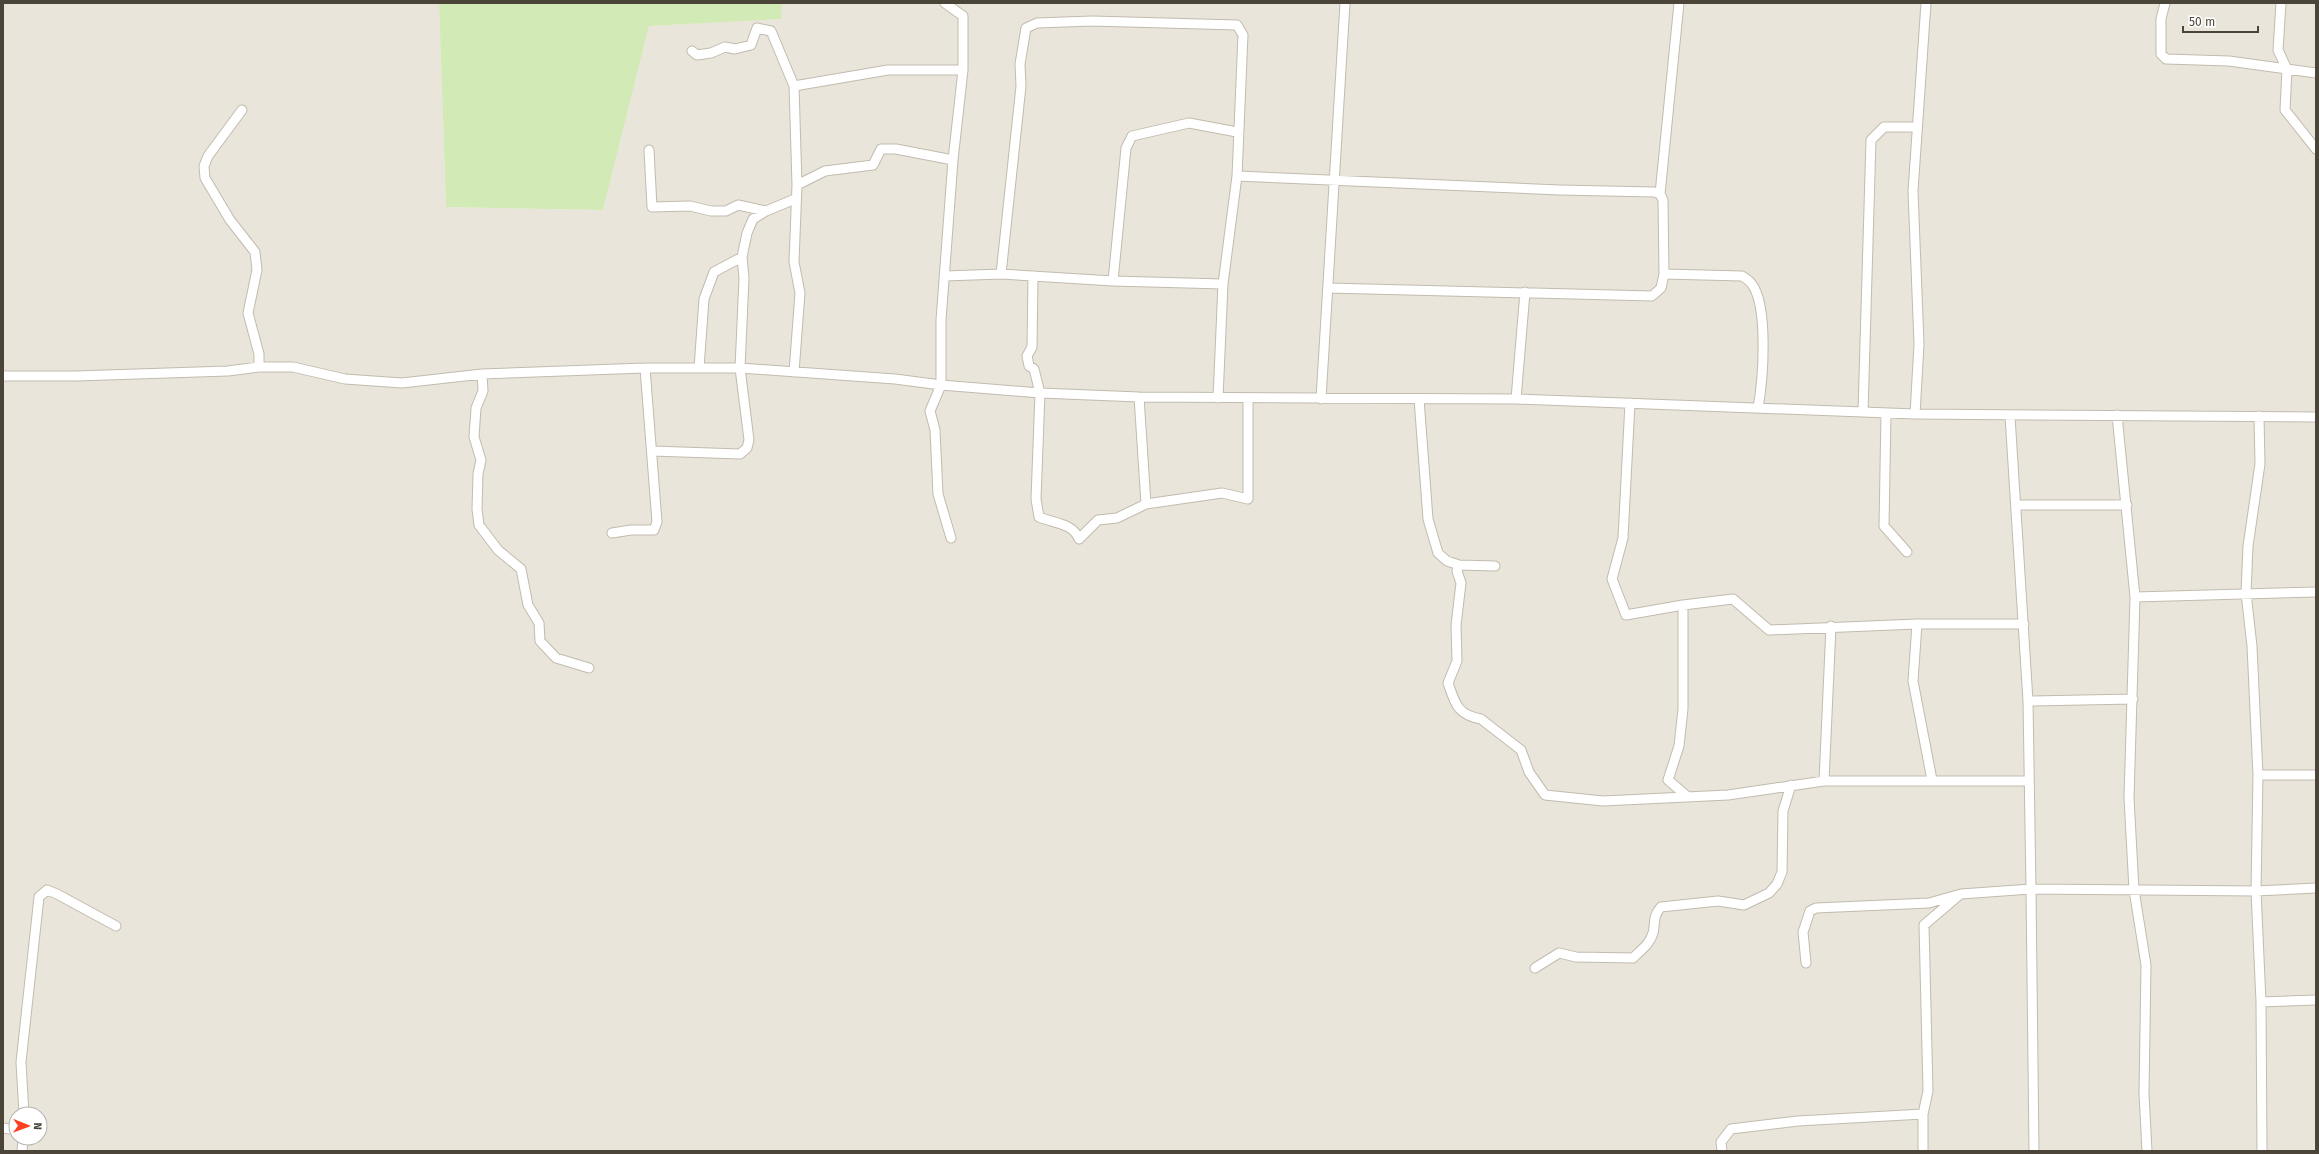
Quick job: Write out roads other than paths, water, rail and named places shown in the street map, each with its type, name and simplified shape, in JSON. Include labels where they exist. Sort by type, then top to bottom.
[{"type":"street","points":[[945,3],[963,16],[963,70],[953,160],[941,320],[940,385],[930,411],[935,430],[938,494],[951,538]]},
{"type":"street","points":[[1321,399],[1336,182],[1345,3]]},
{"type":"street","points":[[1328,288],[1652,296],[1660,288],[1664,274],[1663,200],[1660,194],[1679,3]]},
{"type":"street","points":[[1915,414],[1919,344],[1913,191],[1926,3]]},
{"type":"street","points":[[2165,3],[2161,19],[2161,54],[2166,59],[2229,61],[2316,73]]},
{"type":"street","points":[[2281,3],[2278,50],[2287,69],[2285,110],[2316,149]]},
{"type":"street","points":[[1001,274],[1021,86],[1020,64],[1026,28],[1037,23],[1092,21],[1237,25],[1243,35],[1237,132],[1237,176],[1223,284],[1218,398]]},
{"type":"street","points":[[692,51],[697,55],[711,53],[725,46],[735,48],[751,45],[757,28],[771,31],[794,86],[797,185],[795,199],[794,262],[800,293],[794,372]]},
{"type":"street","points":[[794,86],[888,70],[963,70]]},
{"type":"street","points":[[242,110],[208,156],[204,166],[205,178],[230,220],[255,252],[257,270],[248,313],[258,347],[259,367]]},
{"type":"street","points":[[1113,281],[1126,148],[1132,136],[1189,123],[1237,132]]},
{"type":"street","points":[[1863,412],[1871,140],[1884,127],[1917,127]]},
{"type":"street","points":[[797,185],[825,171],[873,164],[881,149],[896,149],[953,160]]},
{"type":"street","points":[[649,150],[652,207],[695,206],[697,209],[726,211],[738,205],[766,211]]},
{"type":"street","points":[[1237,176],[1336,182],[1654,192],[1660,194]]},
{"type":"street","points":[[652,451],[740,454],[747,448],[749,440],[740,368],[744,278],[742,257],[747,233],[753,219],[766,211],[795,199]]},
{"type":"street","points":[[699,368],[704,299],[714,272],[742,257]]},
{"type":"street","points":[[945,276],[1001,274],[1113,281],[1223,284]]},
{"type":"street","points":[[1664,274],[1742,276],[1752,284],[1758,298],[1762,318],[1762,381],[1758,408]]},
{"type":"street","points":[[1032,276],[1032,347],[1027,356],[1029,366],[1034,369],[1040,393],[1036,499],[1039,517],[1066,526],[1076,532],[1079,539],[1098,520],[1118,518],[1146,504],[1222,493],[1248,499],[1248,398]]},
{"type":"street","points":[[1516,399],[1525,292]]},
{"type":"street","points":[[3,376],[127,375],[228,371],[259,367],[293,367],[345,380],[402,383],[482,374],[645,368],[740,368],[895,378],[940,385],[1040,393],[1139,397],[1516,399],[1915,414],[2010,416],[2117,415],[2316,417]]},
{"type":"street","points":[[612,533],[654,530],[657,522],[645,368]]},
{"type":"street","points":[[482,374],[483,391],[476,408],[474,437],[481,460],[477,495],[479,526],[498,550],[521,569],[528,605],[539,623],[540,641],[556,658],[589,668]]},
{"type":"street","points":[[1139,397],[1146,504]]},
{"type":"street","points":[[1419,399],[1428,519],[1438,553],[1447,560],[1459,565],[1495,566]]},
{"type":"street","points":[[1630,403],[1622,538],[1612,579],[1626,615],[1682,605],[1733,599],[1769,630],[1831,626],[2024,624]]},
{"type":"street","points":[[1886,413],[1884,526],[1907,552]]},
{"type":"street","points":[[2117,415],[2135,597],[2129,798],[2134,890],[2146,965],[2144,1094],[2147,1151]]},
{"type":"street","points":[[2010,416],[2028,701],[2034,1151]]},
{"type":"street","points":[[2259,416],[2260,464],[2248,546],[2246,593],[2252,646],[2258,775],[2256,891],[2261,1002],[2262,1151]]},
{"type":"street","points":[[2016,505],[2127,504]]},
{"type":"street","points":[[1459,565],[1457,571],[1461,583],[1456,625],[1457,661],[1448,683],[1455,704],[1459,710],[1473,718],[1481,719],[1521,750],[1529,772],[1546,795],[1603,801],[1728,795],[1824,781],[2029,781]]},
{"type":"street","points":[[2135,597],[2316,592]]},
{"type":"street","points":[[1682,605],[1683,709],[1679,746],[1668,780],[1688,797]]},
{"type":"street","points":[[1917,624],[1913,681],[1932,780]]},
{"type":"street","points":[[1824,781],[1831,626]]},
{"type":"street","points":[[2028,701],[2132,699]]},
{"type":"street","points":[[2258,775],[2316,775]]},
{"type":"street","points":[[1534,968],[1559,953],[1576,958],[1633,958],[1648,944],[1653,933],[1655,914],[1661,907],[1718,900],[1744,905],[1769,893],[1777,884],[1782,872],[1783,811],[1791,785]]},
{"type":"street","points":[[1806,964],[1803,932],[1810,911],[1816,908],[1929,903],[1960,894],[2030,890],[2256,891],[2316,888]]},
{"type":"street","points":[[24,1106],[21,1062],[39,897],[47,890],[116,926]]},
{"type":"street","points":[[1923,1151],[1923,1114],[1928,1091],[1924,925],[1960,894]]},
{"type":"street","points":[[2261,1002],[2316,1000]]},
{"type":"street","points":[[1722,1151],[1721,1142],[1731,1129],[1798,1121],[1923,1114]]}]
